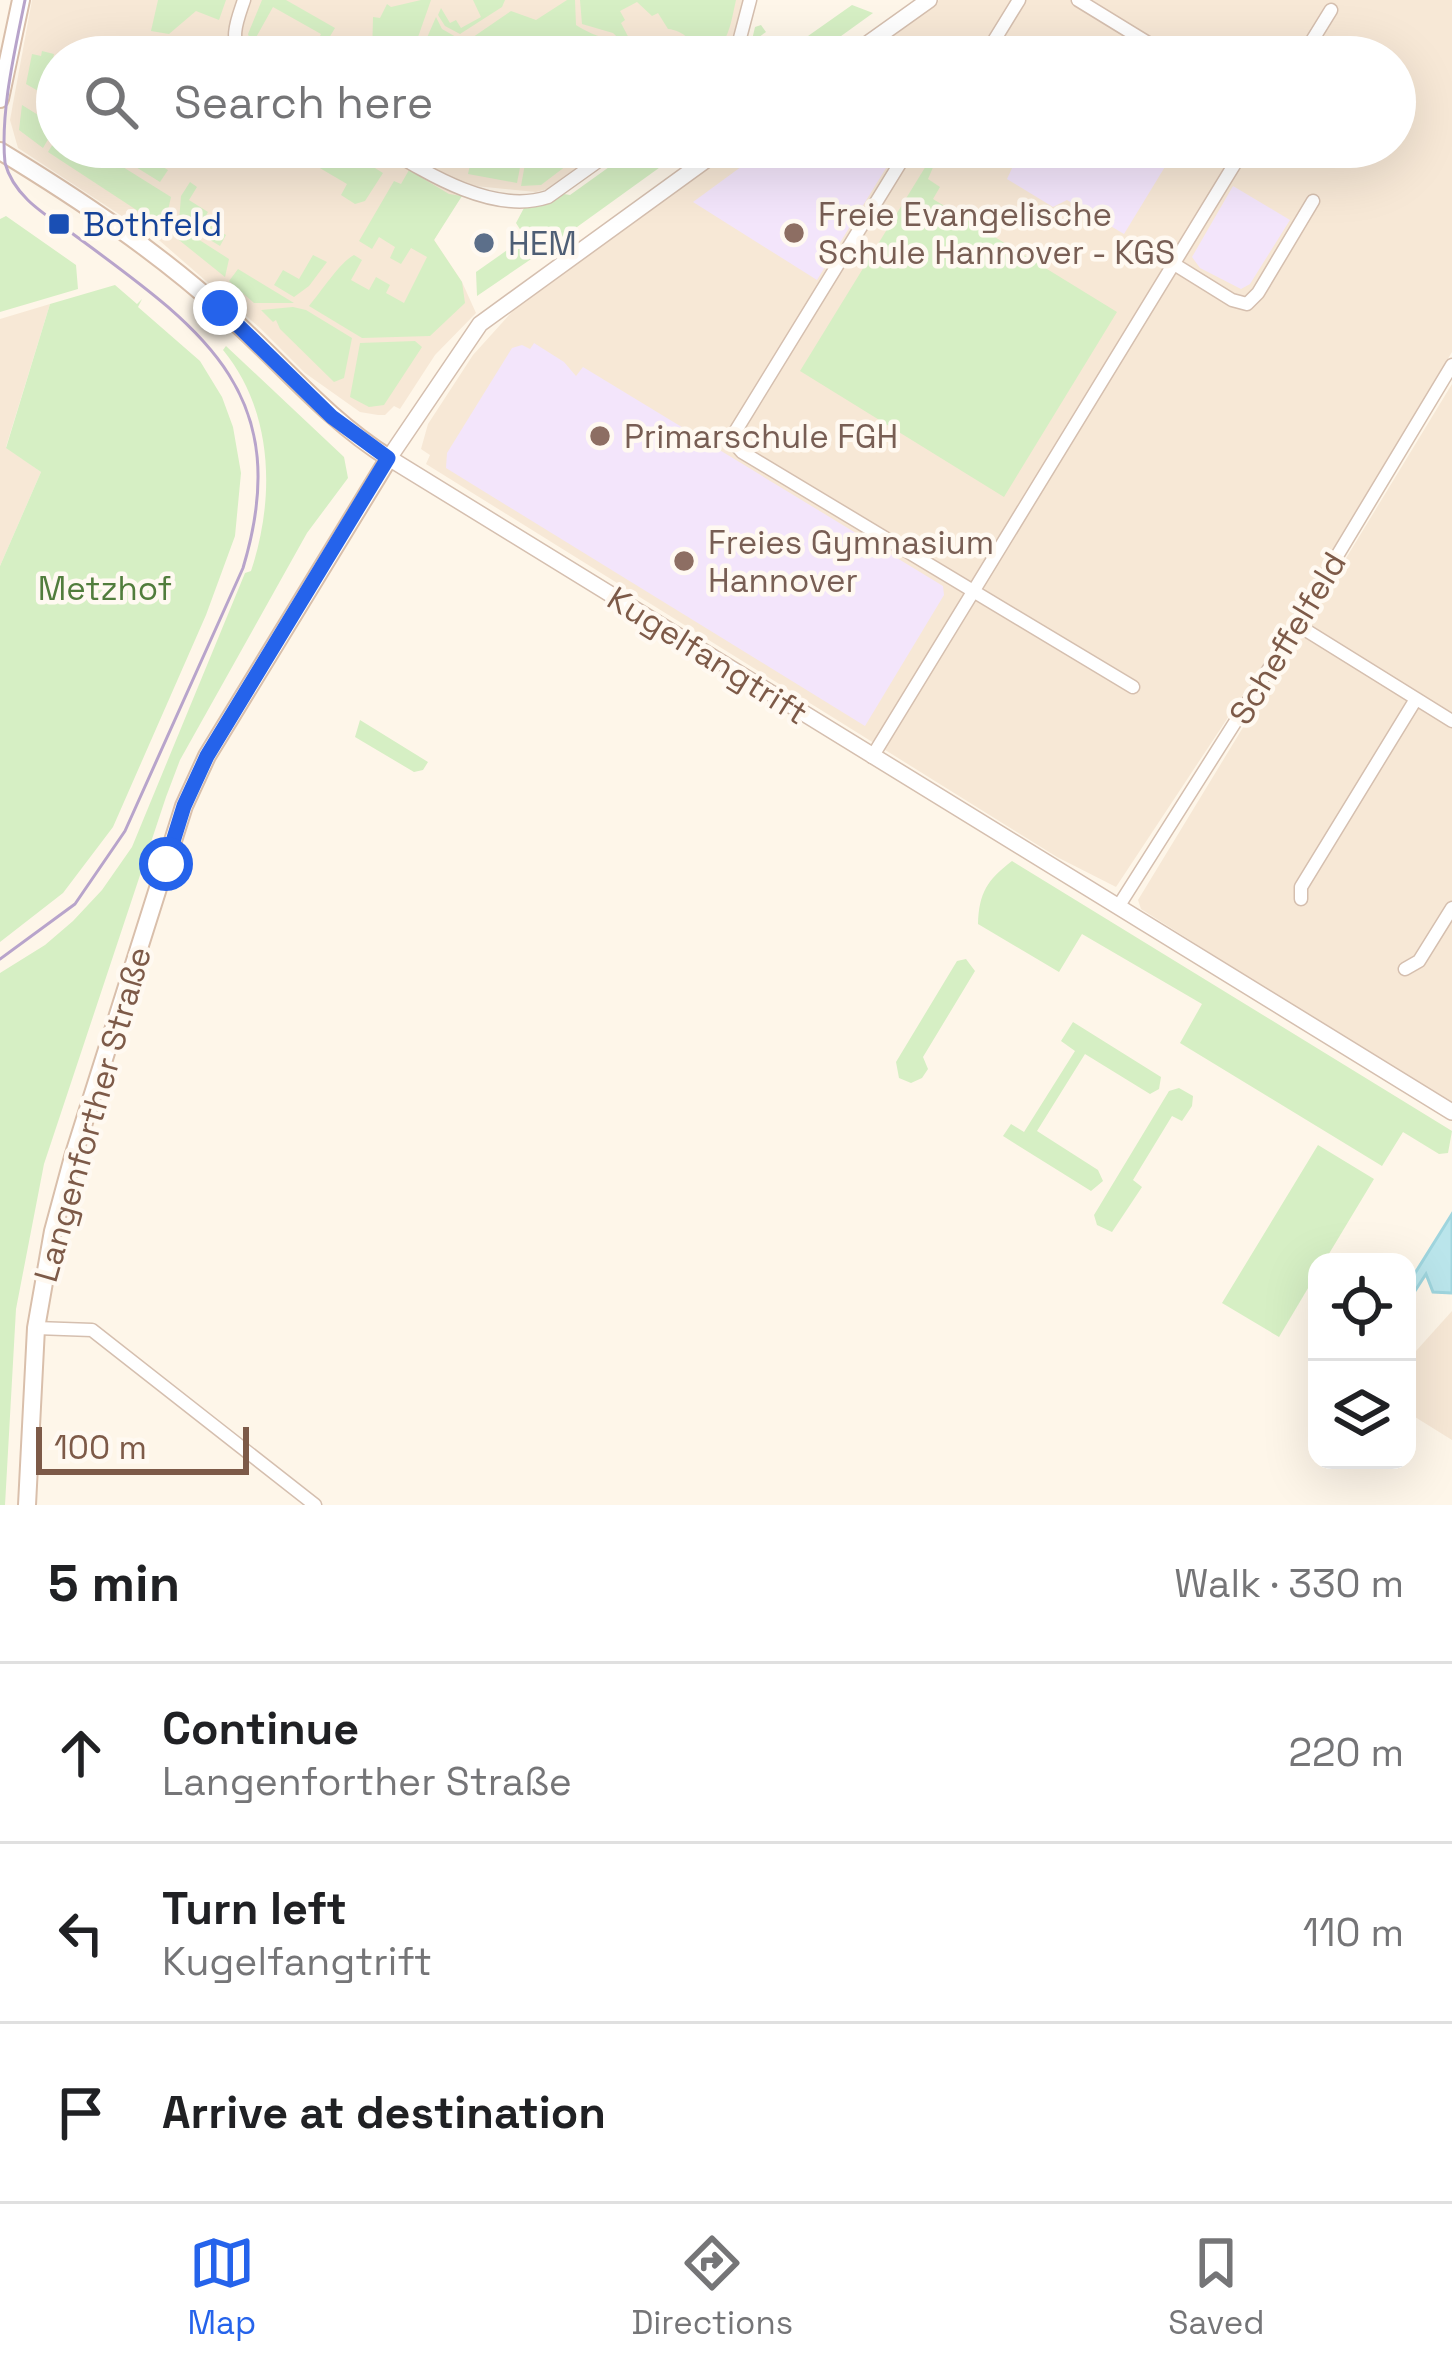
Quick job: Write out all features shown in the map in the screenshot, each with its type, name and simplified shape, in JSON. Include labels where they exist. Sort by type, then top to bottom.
[{"type":"main road","points":[[0,99],[21,0]]},
{"type":"main road","name":"Kugelfangtrift","points":[[0,151],[149,250],[233,320],[332,417],[388,458]]},
{"type":"main road","name":"Langenforther Straße","points":[[27,1505],[42,1283],[73,1157],[194,782],[388,458]]},
{"type":"street","points":[[234,36],[244,0]]},
{"type":"street","points":[[742,36],[751,0]]},
{"type":"street","points":[[887,36],[928,0]]},
{"type":"street","points":[[997,36],[1019,0]]},
{"type":"street","points":[[1078,0],[1137,36]]},
{"type":"street","points":[[1315,36],[1331,10]]},
{"type":"street","points":[[422,168],[463,191],[536,201],[589,168]]},
{"type":"street","points":[[388,458],[480,324],[695,168]]},
{"type":"street","points":[[897,168],[767,378],[734,443],[1133,687]]},
{"type":"street","points":[[872,758],[1232,168]]},
{"type":"street","points":[[1174,265],[1247,304],[1313,201]]},
{"type":"street","name":"Scheffelfeld","points":[[1118,907],[1452,365]]},
{"type":"street","name":"Kugelfangtrift","points":[[388,458],[1452,1112]]},
{"type":"street","points":[[1296,624],[1452,721]]},
{"type":"street","points":[[1301,899],[1301,887],[1416,699]]},
{"type":"street","points":[[1405,969],[1419,961],[1452,908]]},
{"type":"street","name":"Langenforther Straße","points":[[36,1328],[92,1330],[314,1505]]},
{"type":"shaded area","points":[[32,0],[744,0],[734,36],[36,36],[36,160],[18,148],[10,120]]},
{"type":"shaded area","points":[[939,0],[1452,0],[1452,352],[1264,663],[1116,887],[1057,857],[426,464],[430,455],[421,449],[428,424],[473,355],[519,304],[706,168],[1416,168],[1416,36],[892,36]]},
{"type":"shaded area","points":[[49,168],[576,168],[536,192],[466,185],[434,240],[476,313],[435,355],[400,409],[394,406],[385,415],[360,412],[305,373],[160,241]]},
{"type":"shaded area","name":"Freie Evangelische Schule Hannover - KGS","points":[[739,168],[886,168],[817,280],[693,202]]},
{"type":"shaded area","points":[[1012,168],[1164,168],[1124,234],[1067,200],[1053,207],[1007,179]]},
{"type":"shaded area","points":[[1233,186],[1290,220],[1250,284],[1241,289],[1200,268],[1192,257]]},
{"type":"shaded area","points":[[50,304],[6,447],[41,472],[0,566],[0,319]]},
{"type":"shaded area","points":[[534,343],[576,376],[583,367],[943,586],[944,595],[865,726],[446,468],[447,453],[512,348],[530,349]]},
{"type":"shaded area","points":[[1452,384],[1452,1107],[1141,909],[1138,900]]},
{"type":"shaded area","points":[[1452,1311],[1452,1440],[1416,1418],[1416,1351]]},
{"type":"green space","points":[[158,0],[226,0],[219,20],[196,11],[169,34],[151,31]]},
{"type":"green space","points":[[262,0],[286,0],[335,28],[330,36],[320,36],[273,7],[257,36],[248,34]]},
{"type":"green space","points":[[431,0],[418,36],[373,36],[373,17],[380,18],[387,4]]},
{"type":"green space","points":[[473,0],[505,0],[502,7],[460,34],[445,26],[438,15],[441,8],[450,23],[456,20],[461,28],[481,17]]},
{"type":"green space","points":[[567,0],[575,0],[576,25],[599,36],[475,36],[511,11],[536,20]]},
{"type":"green space","points":[[580,0],[736,0],[726,36],[684,36],[668,29],[658,13],[652,16],[637,2],[620,11],[628,36],[582,24]]},
{"type":"green space","points":[[852,5],[873,13],[841,36],[808,36]]},
{"type":"green space","points":[[436,17],[442,29],[454,36],[428,36]]},
{"type":"green space","points":[[761,25],[766,32],[753,36],[755,27]]},
{"type":"green space","points":[[32,54],[36,55],[36,90],[26,84]]},
{"type":"green space","points":[[22,105],[36,114],[36,143],[19,130]]},
{"type":"green space","points":[[72,168],[125,168],[171,197],[164,228]]},
{"type":"green space","points":[[137,168],[168,170],[160,182]]},
{"type":"green space","points":[[320,168],[375,168],[383,173],[365,201],[355,204],[341,195],[347,184]]},
{"type":"green space","points":[[469,168],[520,168],[517,183],[468,174]]},
{"type":"green space","points":[[524,168],[563,168],[541,185],[521,186]]},
{"type":"green space","points":[[608,168],[659,168],[559,240],[523,234],[516,223],[525,206],[570,195]]},
{"type":"green space","points":[[925,168],[933,168],[928,179],[940,187],[933,199],[1117,312],[1004,497],[800,371]]},
{"type":"green space","points":[[409,170],[449,194],[462,196],[434,240],[462,282],[465,303],[430,336],[362,338],[309,306],[354,255],[362,260],[351,280],[369,290],[376,277],[390,285],[386,293],[404,303],[427,257],[411,248],[401,264],[390,258],[395,247],[379,237],[372,249],[359,241],[394,181],[401,184]]},
{"type":"green space","points":[[190,182],[197,187],[189,200],[208,212],[203,221],[226,235],[220,246],[179,221],[181,196]]},
{"type":"green space","points":[[6,216],[76,265],[78,289],[0,312],[0,219]]},
{"type":"green space","points":[[176,225],[229,259],[225,277],[169,232]]},
{"type":"green space","points":[[513,246],[543,251],[477,296],[476,272]]},
{"type":"green space","points":[[313,255],[327,262],[309,286],[294,297],[274,285],[283,270],[299,279]]},
{"type":"green space","points":[[238,269],[294,303],[254,303],[229,281]]},
{"type":"green space","name":"Metzhof","points":[[115,285],[137,304],[142,299],[138,307],[200,361],[222,397],[241,473],[235,536],[206,615],[113,827],[63,893],[0,942],[0,566],[41,472],[6,448],[50,304]]},
{"type":"green space","points":[[293,307],[352,338],[344,378],[334,382],[261,310]]},
{"type":"green space","points":[[415,341],[422,347],[384,405],[369,407],[350,397],[360,343]]},
{"type":"green space","points":[[226,346],[344,457],[348,478],[307,533],[180,760],[166,797],[44,1164],[16,1309],[5,1505],[0,1505],[0,973],[73,921],[132,847],[245,573],[251,571],[264,515],[265,457],[252,401],[223,350]]},
{"type":"green space","points":[[360,720],[428,762],[423,770],[414,772],[355,737]]},
{"type":"green space","points":[[1012,861],[1452,1131],[1448,1153],[1439,1154],[1403,1132],[1382,1166],[1180,1043],[1202,1004],[1082,934],[1059,972],[978,924],[986,888]]},
{"type":"green space","points":[[966,959],[975,971],[923,1057],[928,1069],[911,1083],[899,1078],[896,1062],[957,961]]},
{"type":"green space","points":[[1073,1022],[1161,1077],[1159,1089],[1150,1094],[1085,1054],[1037,1131],[1098,1170],[1103,1181],[1091,1191],[1003,1136],[1011,1124],[1024,1132],[1075,1051],[1061,1041]]},
{"type":"green space","points":[[1179,1088],[1193,1096],[1192,1106],[1182,1121],[1172,1116],[1133,1180],[1142,1187],[1112,1232],[1097,1225],[1094,1215],[1169,1091]]},
{"type":"green space","points":[[1318,1145],[1374,1179],[1329,1253],[1308,1253],[1308,1288],[1279,1337],[1222,1303]]},
{"type":"water","points":[[1452,1214],[1452,1293],[1433,1292],[1426,1274],[1416,1289],[1416,1272]]},
{"type":"tram line","points":[[0,959],[75,904],[125,831],[243,568],[256,507],[257,455],[247,410],[226,371],[161,302],[32,204],[9,175],[5,123],[25,0]]},
{"type":"place","name":"Bothfeld","points":[[59,224]]},
{"type":"place","name":"Freie Evangelische Schule Hannover - KGS","points":[[794,233]]},
{"type":"place","name":"HEM","points":[[484,243]]},
{"type":"place","name":"Primarschule FGH","points":[[600,436]]},
{"type":"place","name":"Freies Gymnasium Hannover","points":[[684,561]]},
{"type":"route","points":[[166,864],[184,806],[207,756],[388,458],[332,417],[220,308]]}]
